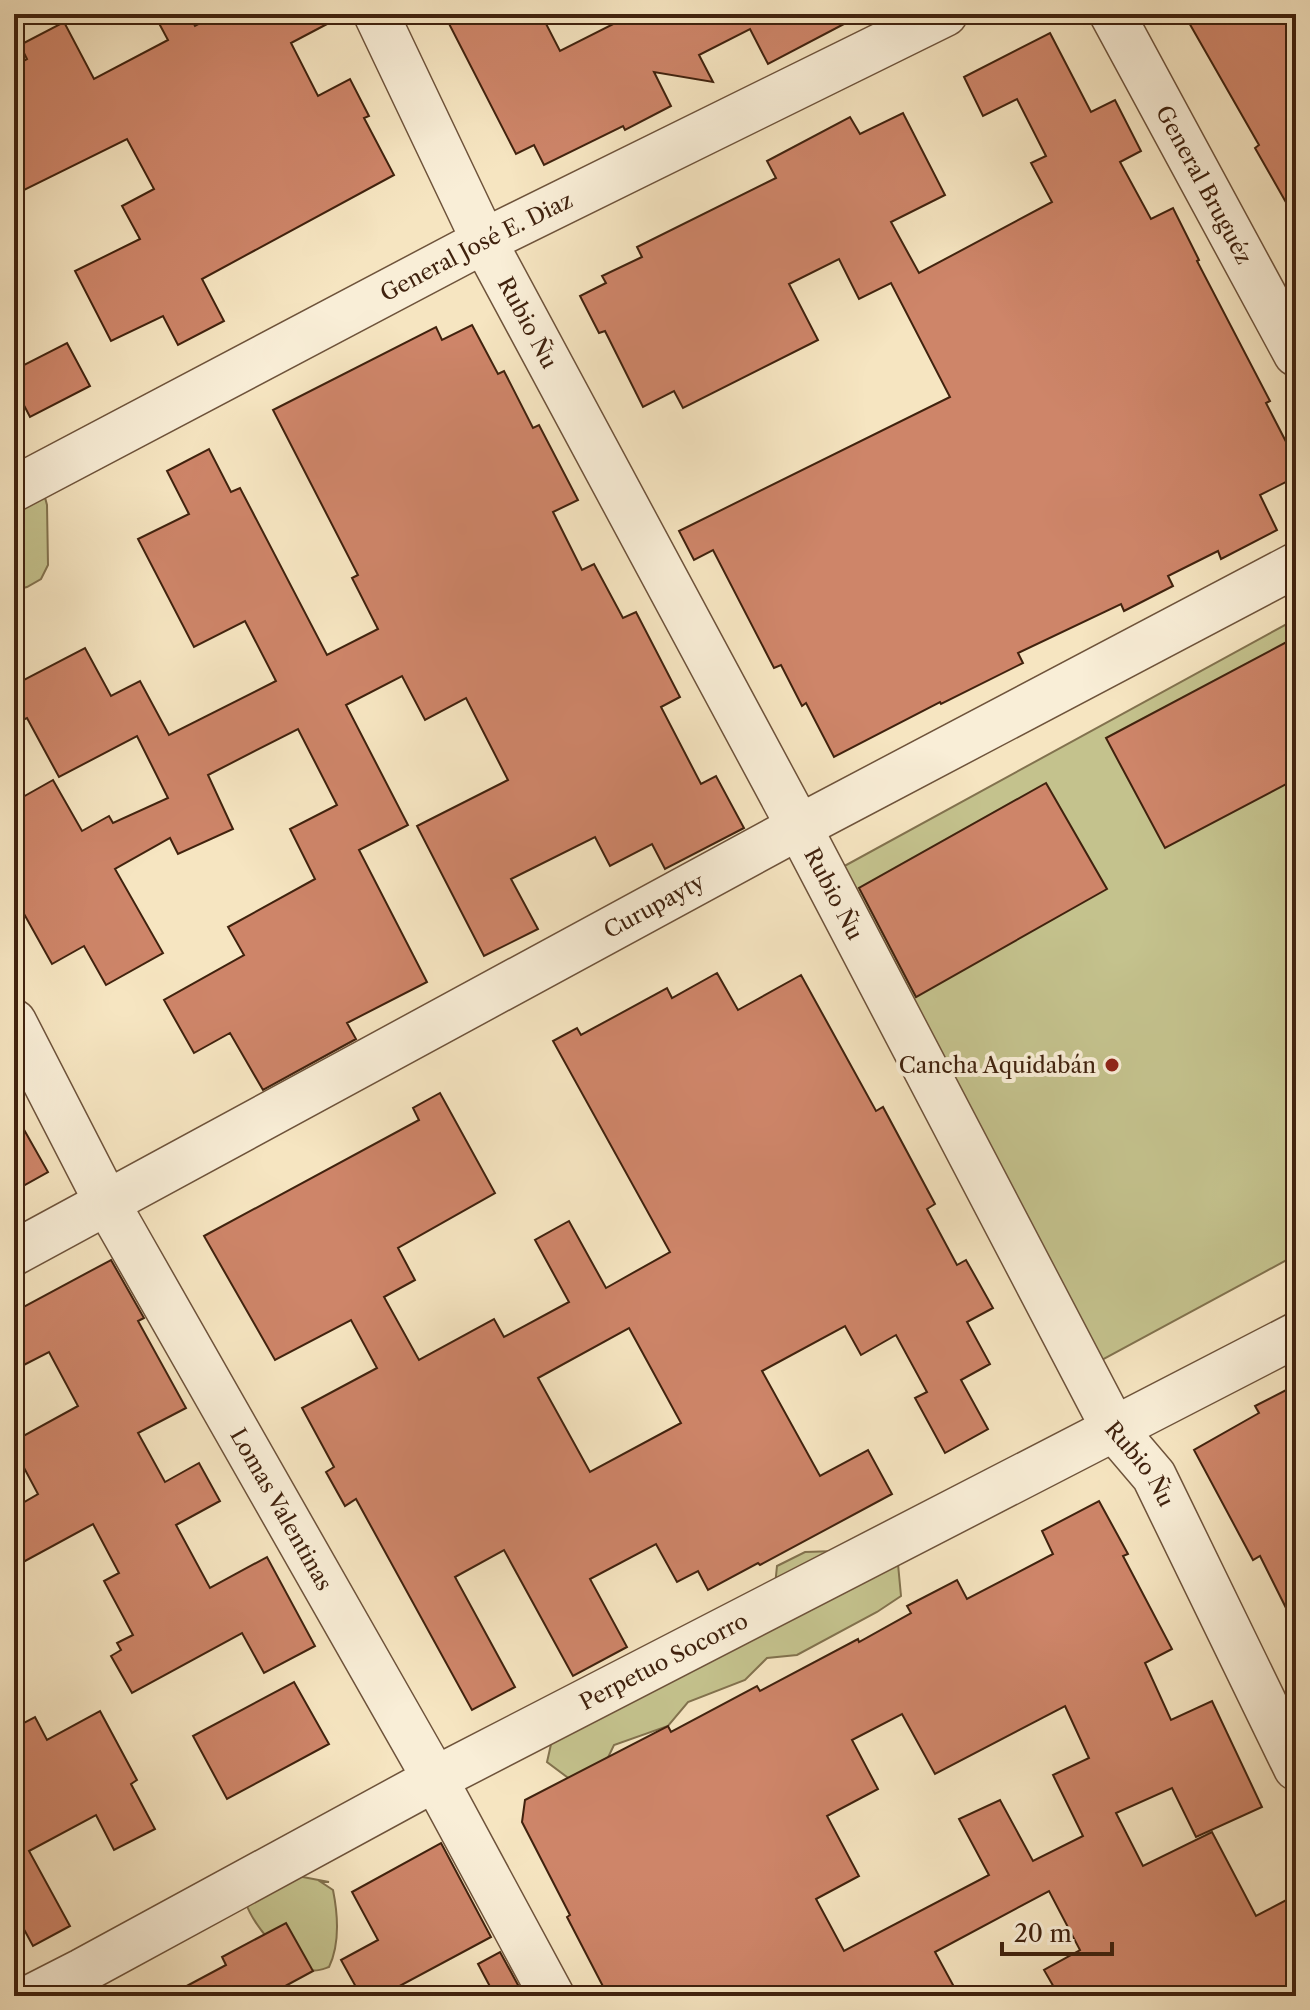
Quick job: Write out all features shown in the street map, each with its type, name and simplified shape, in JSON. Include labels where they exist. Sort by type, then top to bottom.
[{"type":"street","name":"Rubio Ñu","points":[[376,14],[484,241],[799,827],[1114,1429],[1154,1476],[1296,1768]]},
{"type":"street","name":"General José E. Diaz","points":[[14,489],[484,241],[945,14]]},
{"type":"street","name":"General Bruguéz","points":[[1112,14],[1296,354]]},
{"type":"street","name":"Curupayty","points":[[14,1253],[799,827],[1296,565]]},
{"type":"street","name":"Lomas Valentinas","points":[[14,1022],[106,1201],[435,1779],[552,1996]]},
{"type":"street","name":"Perpetuo Socorro","points":[[33,1996],[435,1779],[1296,1335]]},
{"type":"shaded area","points":[[14,476],[43,490],[47,505],[48,565],[41,579],[14,590]]},
{"type":"shaded area","name":"Cancha Aquidabán","points":[[1296,619],[1296,1255],[1089,1367],[828,875]]},
{"type":"shaded area","points":[[836,1551],[898,1564],[901,1596],[797,1655],[767,1658],[745,1680],[688,1702],[668,1726],[614,1745],[600,1774],[571,1780],[547,1762],[554,1731],[774,1596],[777,1566],[805,1552]]},
{"type":"shaded area","points":[[282,1873],[329,1882],[321,1882],[333,1890],[337,1929],[329,1967],[313,1971],[291,1960],[271,1942],[249,1911],[245,1901]]},
{"type":"building","points":[[154,14],[189,14],[195,26],[217,14],[346,14],[291,43],[318,96],[350,79],[369,116],[364,118],[394,175],[202,279],[224,321],[178,345],[163,316],[111,341],[75,271],[140,239],[122,206],[154,189],[127,139],[14,195],[14,66],[27,59],[20,45],[64,22],[94,79],[168,40]]},
{"type":"building","points":[[444,14],[541,14],[560,51],[633,14],[863,14],[768,64],[750,29],[699,55],[713,82],[654,72],[671,106],[544,165],[534,145],[516,154]]},
{"type":"building","points":[[1184,14],[1296,14],[1296,220],[1255,148],[1259,145]]},
{"type":"building","points":[[1050,33],[1091,112],[1115,100],[1141,151],[1120,162],[1151,219],[1173,208],[1270,401],[1266,403],[1296,461],[1296,477],[1260,495],[1277,530],[1221,559],[1218,551],[1168,576],[1173,586],[1124,611],[1121,604],[1018,653],[1023,663],[834,757],[806,703],[802,706],[781,665],[774,668],[713,550],[694,560],[679,531],[950,397],[891,283],[859,299],[839,259],[789,284],[818,340],[683,408],[674,391],[643,407],[605,331],[599,333],[580,296],[606,283],[602,276],[642,257],[637,247],[776,178],[767,161],[850,117],[860,134],[903,113],[945,195],[891,222],[919,273],[1052,202],[1031,163],[1046,156],[1017,99],[983,116],[964,77]]},
{"type":"building","points":[[472,325],[498,374],[504,371],[533,428],[539,425],[578,500],[553,512],[582,570],[594,564],[623,618],[636,612],[680,697],[661,707],[701,784],[716,776],[744,828],[665,869],[652,844],[610,866],[595,837],[511,879],[538,929],[484,956],[417,826],[508,780],[466,698],[425,720],[402,676],[346,705],[408,825],[359,850],[427,982],[347,1023],[356,1039],[263,1090],[230,1033],[194,1053],[164,1000],[244,955],[228,927],[315,879],[290,829],[337,805],[298,729],[208,775],[233,829],[178,854],[170,838],[115,869],[163,953],[106,985],[84,946],[52,964],[14,896],[14,802],[53,780],[82,831],[109,816],[113,823],[168,798],[137,736],[59,777],[27,718],[14,724],[14,685],[85,648],[111,696],[140,681],[169,735],[276,681],[245,621],[194,647],[138,539],[189,514],[167,471],[209,449],[231,492],[240,488],[327,655],[378,629],[352,578],[358,575],[273,410],[436,327],[442,340]]},
{"type":"building","points":[[67,343],[90,386],[30,417],[14,386],[14,370]]},
{"type":"building","points":[[1296,637],[1296,779],[1165,848],[1106,738]]},
{"type":"building","points":[[1046,783],[1107,889],[916,997],[859,888]]},
{"type":"building","points":[[717,973],[738,1010],[801,975],[876,1111],[883,1107],[935,1204],[927,1209],[957,1265],[966,1260],[993,1308],[967,1322],[990,1364],[961,1380],[988,1429],[945,1453],[915,1398],[927,1392],[896,1335],[861,1355],[845,1326],[762,1371],[820,1476],[868,1450],[892,1494],[708,1590],[698,1571],[677,1582],[656,1544],[590,1579],[627,1647],[573,1676],[504,1550],[455,1577],[515,1687],[472,1710],[356,1499],[345,1506],[326,1472],[334,1467],[302,1408],[377,1368],[351,1320],[275,1360],[204,1236],[419,1120],[413,1108],[440,1093],[495,1193],[398,1248],[415,1280],[384,1297],[419,1360],[494,1319],[504,1337],[569,1302],[535,1240],[569,1221],[606,1288],[670,1252],[553,1041],[577,1028],[581,1035],[667,988],[672,998]],"holes":[[[629,1328],[681,1423],[590,1472],[538,1378]]]},
{"type":"building","points":[[14,1112],[48,1172],[14,1191]]},
{"type":"building","points":[[111,1260],[144,1318],[138,1321],[186,1408],[138,1433],[165,1482],[199,1463],[220,1501],[176,1525],[210,1588],[267,1557],[315,1646],[264,1673],[242,1633],[132,1693],[111,1656],[121,1650],[117,1643],[133,1635],[104,1581],[119,1573],[93,1524],[14,1567],[14,1508],[38,1494],[14,1449],[14,1441],[78,1406],[49,1352],[14,1370],[14,1312]]},
{"type":"building","points":[[1296,1385],[1296,1628],[1260,1556],[1253,1560],[1194,1450],[1259,1413],[1255,1406]]},
{"type":"building","points":[[1099,1501],[1128,1554],[1123,1556],[1172,1649],[1145,1663],[1171,1720],[1212,1701],[1262,1807],[1196,1837],[1172,1788],[1116,1813],[1143,1866],[1212,1832],[1256,1916],[1296,1895],[1296,1996],[1059,1996],[1044,1970],[1080,1950],[1049,1891],[935,1952],[959,1996],[608,1996],[522,1822],[525,1800],[668,1726],[671,1732],[757,1686],[760,1691],[858,1639],[859,1642],[911,1613],[907,1606],[957,1580],[967,1599],[1053,1554],[1042,1531]],"holes":[[[1065,1706],[1089,1758],[1053,1775],[1083,1836],[1033,1861],[1000,1800],[959,1819],[989,1875],[844,1951],[816,1899],[859,1876],[827,1816],[878,1789],[852,1740],[902,1714],[935,1774]]]},
{"type":"building","points":[[294,1682],[329,1744],[227,1799],[193,1736]]},
{"type":"building","points":[[100,1711],[137,1780],[131,1784],[155,1829],[114,1850],[96,1815],[29,1851],[70,1926],[33,1946],[14,1911],[14,1728],[35,1717],[47,1740]]},
{"type":"building","points":[[441,1843],[491,1937],[381,1996],[361,1996],[341,1960],[378,1940],[352,1892]]},
{"type":"building","points":[[286,1923],[313,1971],[267,1996],[168,1996],[226,1965],[222,1957]]},
{"type":"building","points":[[500,1952],[524,1996],[495,1996],[478,1964]]},
{"type":"place","name":"Cancha Aquidabán","points":[[1112,1065]]}]
